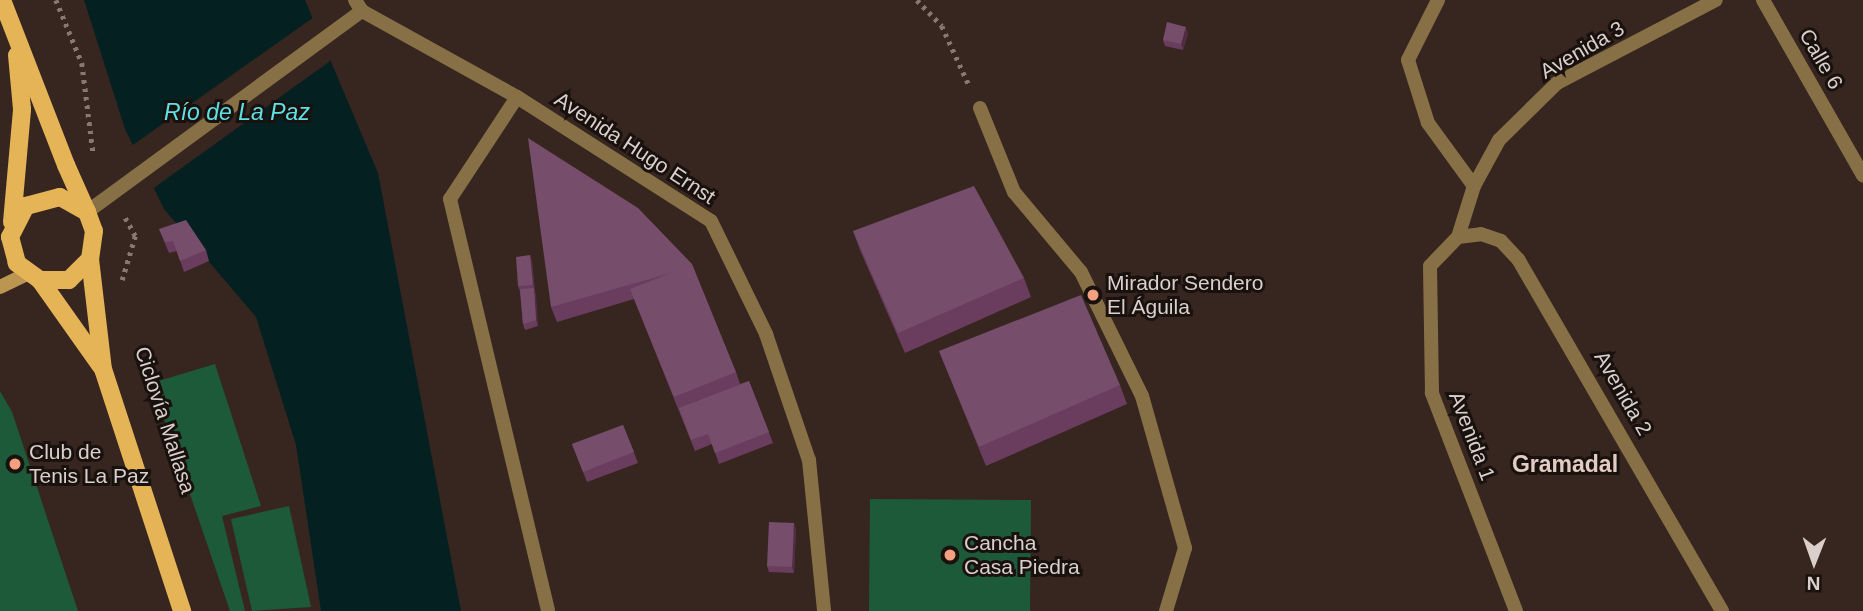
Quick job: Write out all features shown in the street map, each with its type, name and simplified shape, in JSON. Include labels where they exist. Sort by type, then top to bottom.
[{"type":"main road","points":[[2,0],[94,231],[90,259],[103,369],[182,611]]},
{"type":"main road","points":[[15,34],[22,109],[10,249],[103,369]]},
{"type":"main road","points":[[12,226],[26,206],[48,197],[88,212]]},
{"type":"main road","points":[[0,287],[33,277],[69,280],[90,259]]},
{"type":"street","points":[[1438,0],[1408,60],[1428,123],[1474,186]]},
{"type":"street","name":"Avenida 3","points":[[1458,237],[1474,186],[1499,140],[1557,83],[1716,0]]},
{"type":"street","name":"Calle 6","points":[[1763,0],[1863,175]]},
{"type":"street","points":[[88,212],[114,189],[326,38],[359,6]]},
{"type":"street","name":"Avenida Hugo Ernst","points":[[359,6],[517,97],[711,221],[766,334],[809,460],[824,611]]},
{"type":"street","points":[[517,97],[450,199],[548,611]]},
{"type":"street","points":[[980,108],[1014,192],[1081,272],[1142,396],[1185,548],[1166,611]]},
{"type":"street","name":"Avenida 2","points":[[1458,237],[1481,234],[1501,241],[1518,259],[1722,611]]},
{"type":"street","name":"Avenida 1","points":[[1458,237],[1430,266],[1432,393],[1516,611]]},
{"type":"path","points":[[56,0],[82,63],[93,151],[135,236],[119,290]]},
{"type":"path","points":[[917,0],[942,26],[980,108]]},
{"type":"green space","points":[[215,364],[261,506],[222,516],[245,611],[230,611],[152,383]]},
{"type":"green space","name":"Club de Tenis La Paz","points":[[0,391],[12,412],[78,611],[0,611]]},
{"type":"green space","name":"Cancha Casa Piedra","points":[[870,499],[1031,500],[1030,611],[869,611]]},
{"type":"green space","points":[[289,506],[311,607],[252,611],[231,519]]},
{"type":"water","name":"Río de La Paz","points":[[84,0],[305,0],[378,173],[461,611],[321,611],[296,445],[256,317],[164,209],[125,129]]},
{"type":"pier","points":[[314,17],[333,59],[151,190],[130,147]]},
{"type":"building","points":[[1167,22],[1186,27],[1181,44],[1163,40]]},
{"type":"building","points":[[528,138],[638,208],[692,264],[736,372],[674,397],[630,289],[671,273],[551,307]]},
{"type":"building","points":[[974,186],[1024,278],[898,333],[853,231]]},
{"type":"building","points":[[186,220],[206,250],[180,261],[173,241],[165,242],[159,229]]},
{"type":"building","points":[[530,255],[533,285],[518,286],[516,257]]},
{"type":"building","points":[[534,288],[536,320],[523,324],[520,289]]},
{"type":"building","points":[[1081,295],[1120,385],[979,447],[939,351]]},
{"type":"building","points":[[749,381],[769,432],[715,453],[708,434],[691,440],[679,408]]},
{"type":"building","points":[[623,425],[634,452],[583,472],[572,444]]},
{"type":"building","points":[[769,522],[794,523],[792,567],[767,566]]},
{"type":"place","name":"Mirador Sendero El Águila","points":[[1093,295]]},
{"type":"place","name":"Club de Tenis La Paz","points":[[15,464]]},
{"type":"place","name":"Cancha Casa Piedra","points":[[950,555]]},
{"type":"district","name":"Gramadal","points":[[1565,464]]}]
